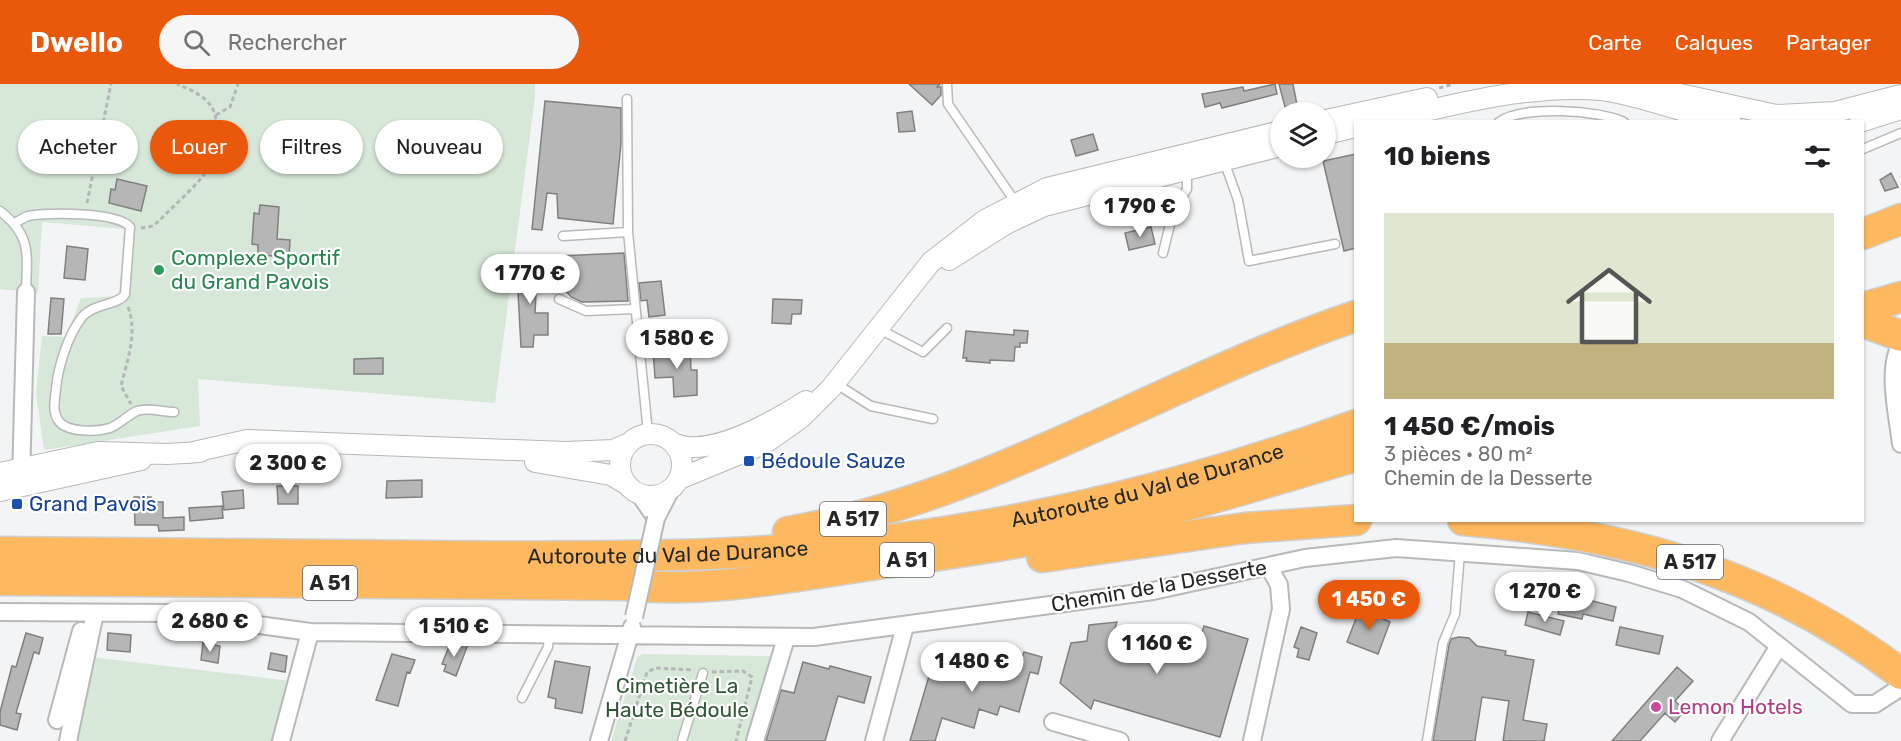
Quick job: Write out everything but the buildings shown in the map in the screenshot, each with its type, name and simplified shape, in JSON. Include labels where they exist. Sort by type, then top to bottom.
[{"type":"highway","points":[[1864,234],[1901,219]]},
{"type":"highway","points":[[1864,308],[1901,297]]},
{"type":"highway","name":"A 517","points":[[312,555],[664,547],[734,542],[838,522],[933,496],[996,472],[1185,384],[1354,317]]},
{"type":"highway","points":[[1864,322],[1901,336]]},
{"type":"highway","name":"Autoroute du Val de Durance","points":[[0,552],[662,557],[891,540],[994,524],[1104,500],[1263,456],[1354,426]]},
{"type":"highway","name":"Autoroute du Val de Durance","points":[[0,580],[584,584],[659,588],[738,585],[1005,545],[1076,532],[1162,511],[1354,457]]},
{"type":"highway","points":[[738,585],[863,581],[1245,528],[1354,520]]},
{"type":"highway","name":"A 517","points":[[1480,522],[1588,535],[1689,561],[1742,582],[1792,606],[1845,636],[1897,678]]},
{"type":"street","points":[[1336,118],[1494,84]]},
{"type":"street","points":[[1634,84],[1769,118],[1834,112],[1901,94]]},
{"type":"street","points":[[1389,120],[1529,87],[1556,87],[1668,94],[1726,120]]},
{"type":"street","points":[[1864,121],[1901,110]]},
{"type":"street","points":[[1336,132],[1354,127]]},
{"type":"street","points":[[368,443],[551,464],[611,475],[633,489],[655,496],[675,484],[764,444],[801,418],[838,379],[903,297],[1047,188],[1270,134]]},
{"type":"street","points":[[1021,208],[1044,206],[1270,149]]},
{"type":"street","points":[[21,488],[26,292]]},
{"type":"street","points":[[1901,345],[1896,354],[1894,369],[1901,444]]},
{"type":"street","points":[[0,473],[98,452],[189,453],[247,440],[326,441],[566,452],[613,450],[648,433],[657,434],[681,447],[709,446],[747,432],[794,408],[838,379]]},
{"type":"street","points":[[599,741],[630,636],[656,518],[675,484],[682,460],[673,443]]},
{"type":"street","points":[[627,444],[619,464],[633,489],[656,518]]},
{"type":"street","points":[[0,491],[167,454]]},
{"type":"street","name":"Chemin de la Desserte","points":[[0,612],[172,614],[310,632],[549,633],[786,639],[905,626],[1152,591],[1305,558],[1376,549],[1460,552],[1578,561],[1629,573],[1682,589],[1749,622],[1852,704],[1875,704],[1897,678]]},
{"type":"street","points":[[1252,741],[1281,609],[1279,585],[1269,567]]},
{"type":"street","points":[[57,720],[90,613]]},
{"type":"street","points":[[68,741],[90,613]]},
{"type":"street","points":[[874,741],[905,626]]},
{"type":"street","points":[[280,741],[310,632]]},
{"type":"street","points":[[755,741],[786,639]]},
{"type":"street","points":[[1720,741],[1779,646]]},
{"type":"street","points":[[1053,722],[1075,735],[1120,741]]},
{"type":"lane","points":[[947,84],[948,104],[1021,208]]},
{"type":"lane","points":[[627,99],[628,232],[648,433]]},
{"type":"lane","points":[[1507,120],[1533,113],[1569,111],[1608,114],[1620,120]]},
{"type":"lane","points":[[1864,149],[1901,133]]},
{"type":"lane","points":[[1224,160],[1238,200],[1249,261],[1335,244]]},
{"type":"lane","points":[[1163,253],[1173,212],[1187,189],[1187,170]]},
{"type":"lane","points":[[0,211],[15,223],[27,242],[26,292]]},
{"type":"lane","points":[[15,223],[27,216],[85,215],[117,218],[126,221],[130,227],[124,297],[91,308],[81,319],[57,379],[54,405],[57,420],[64,426],[91,431],[110,428],[136,412],[146,409],[174,412]]},
{"type":"lane","points":[[563,236],[628,232]]},
{"type":"lane","points":[[559,299],[586,310],[634,309]]},
{"type":"lane","points":[[878,329],[923,352],[947,328]]},
{"type":"lane","points":[[838,379],[871,406],[933,419]]},
{"type":"lane","points":[[1427,741],[1443,643],[1455,614],[1460,552]]},
{"type":"lane","points":[[522,698],[548,647],[549,633]]},
{"type":"lane","points":[[682,741],[703,673]]},
{"type":"path","points":[[85,215],[111,84]]},
{"type":"path","points":[[130,227],[153,226],[206,172],[211,164],[218,128],[216,115],[210,103],[197,93],[177,84]]},
{"type":"path","points":[[216,115],[230,107],[238,84]]},
{"type":"path","points":[[124,297],[132,316],[132,337],[121,387],[136,412]]},
{"type":"green space","points":[[0,84],[535,84],[495,403],[198,379],[200,426],[44,450],[36,393],[42,336],[66,337],[81,298],[119,296],[124,229],[42,222],[38,293],[0,289]]},
{"type":"green space","name":"Cimetière La Haute Bédoule","points":[[642,654],[772,656],[748,741],[611,741],[637,658]]},
{"type":"green space","points":[[92,657],[291,681],[275,741],[75,741]]},
{"type":"place","name":"Complexe Sportif du Grand Pavois","points":[[159,270]]},
{"type":"place","name":"Bédoule Sauze","points":[[749,461]]},
{"type":"place","name":"Grand Pavois","points":[[17,504]]},
{"type":"place","name":"Lemon Hotels","points":[[1656,707]]}]
